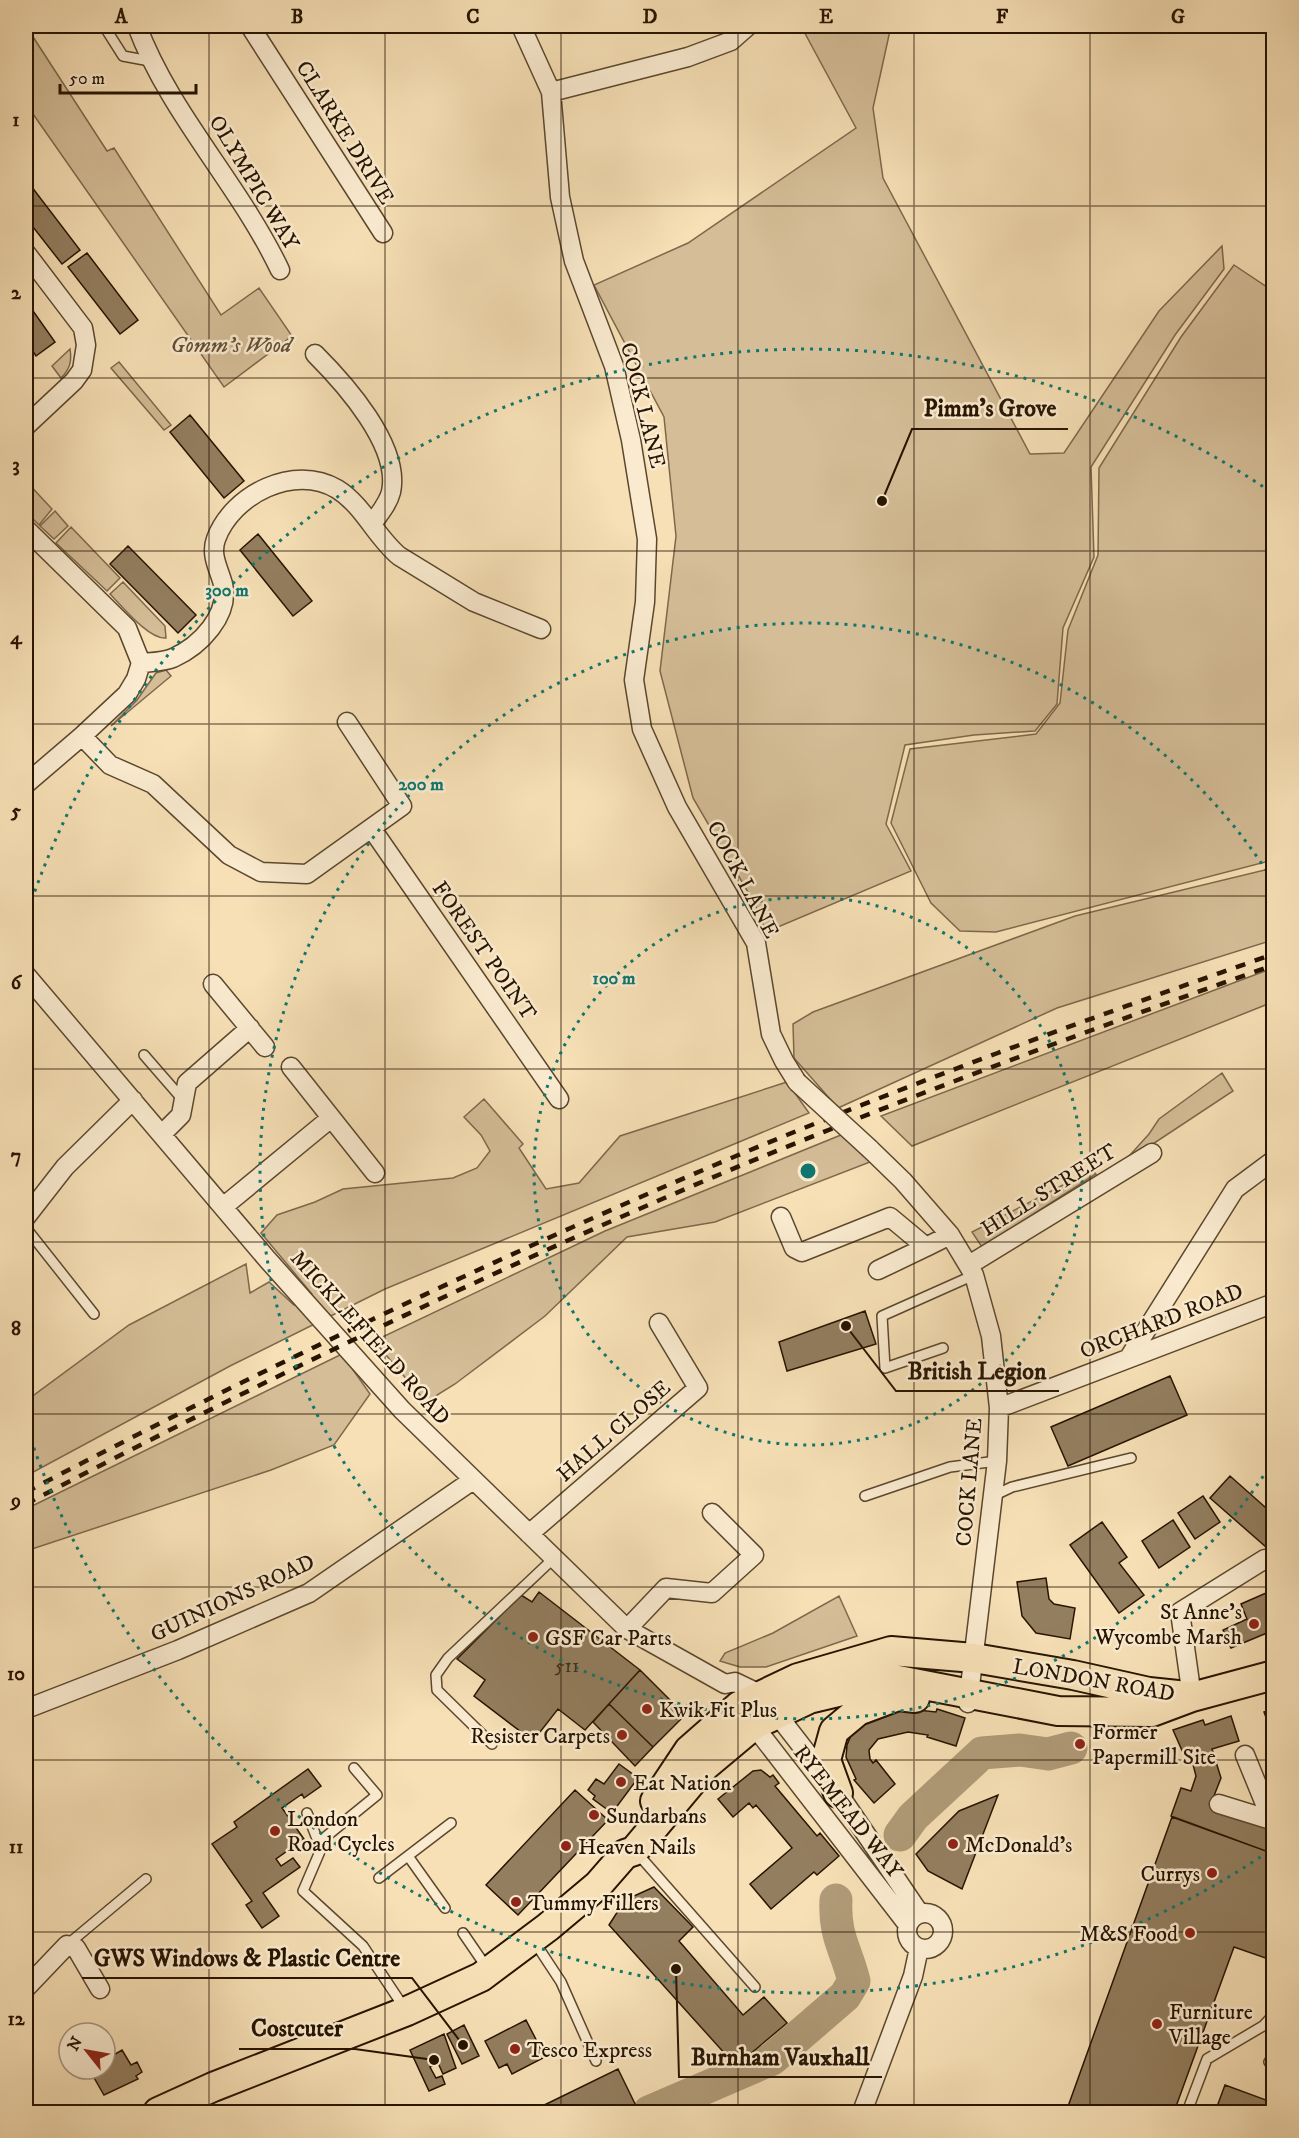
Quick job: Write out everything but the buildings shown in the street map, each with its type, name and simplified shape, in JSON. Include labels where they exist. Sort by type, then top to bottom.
[{"type":"main road","name":"LONDON ROAD","points":[[176,2109],[213,2087],[407,2011],[489,1971],[597,1885],[705,1766],[751,1705],[809,1699],[893,1679],[971,1680],[1073,1675],[1149,1692],[1192,1697]]},
{"type":"main road","points":[[1192,1697],[1274,1675]]},
{"type":"main road","name":"LONDON ROAD","points":[[971,1680],[1034,1706],[1058,1711],[1152,1712],[1192,1697]]},
{"type":"main road","points":[[838,1793],[825,1760],[834,1731],[858,1711],[898,1696],[971,1680],[1010,1685],[1152,1712]]},
{"type":"street","name":"OLYMPIC WAY","points":[[136,26],[150,61],[262,231],[280,270]]},
{"type":"street","name":"CLARKE DRIVE","points":[[250,26],[382,233]]},
{"type":"street","name":"COCK LANE","points":[[521,26],[551,92],[558,176],[574,261],[614,366],[631,440],[648,539],[645,602],[634,681],[642,729],[677,807],[756,943],[771,1034],[784,1061],[797,1082],[903,1181],[950,1235],[972,1270],[991,1336],[999,1408],[997,1461],[971,1680]]},
{"type":"street","points":[[551,92],[688,57],[731,41],[748,26]]},
{"type":"street","points":[[26,253],[83,328],[86,345],[82,369],[74,381],[26,426]]},
{"type":"street","points":[[315,354],[357,402],[385,452],[391,472],[392,490],[372,524]]},
{"type":"street","points":[[141,663],[172,658],[201,638],[220,616],[224,591],[213,549],[216,538],[224,523],[240,506],[266,488],[290,480],[323,483],[337,489],[372,524],[388,547],[474,602],[541,629]]},
{"type":"street","points":[[26,529],[127,628],[141,663],[136,679],[127,694],[26,784]]},
{"type":"street","points":[[82,736],[110,765],[153,784],[229,855],[261,872],[306,874],[402,806],[347,722]]},
{"type":"street","name":"FOREST POINT","points":[[372,829],[559,1098]]},
{"type":"street","name":"MICKLEFIELD ROAD","points":[[26,975],[223,1207],[402,1410],[627,1629],[751,1705]]},
{"type":"street","points":[[213,984],[266,1047]]},
{"type":"street","points":[[162,1134],[181,1115],[187,1083],[250,1028]]},
{"type":"street","points":[[291,1067],[375,1173]]},
{"type":"street","points":[[26,1217],[65,1167],[133,1100]]},
{"type":"street","points":[[223,1207],[331,1118]]},
{"type":"street","name":"HILL STREET","points":[[972,1270],[1152,1153]]},
{"type":"street","points":[[1130,1356],[1235,1190],[1274,1161]]},
{"type":"street","points":[[781,1217],[794,1248],[802,1252],[890,1217],[926,1247]]},
{"type":"street","points":[[878,1270],[950,1235]]},
{"type":"street","name":"ORCHARD ROAD","points":[[999,1408],[1274,1302]]},
{"type":"street","name":"HALL CLOSE","points":[[529,1534],[698,1388],[659,1323]]},
{"type":"street","name":"GUINIONS ROAD","points":[[26,1709],[178,1650],[309,1593],[473,1480]]},
{"type":"street","points":[[627,1629],[666,1588],[712,1593],[754,1555],[712,1513]]},
{"type":"street","points":[[1192,1697],[1180,1612],[1265,1559]]},
{"type":"street","name":"RYEMEAD WAY","points":[[751,1705],[838,1793],[914,1920]]},
{"type":"street","name":"RYEMEAD WAY","points":[[751,1705],[914,1920]]},
{"type":"street","points":[[1245,1755],[1273,1821]]},
{"type":"street","points":[[1219,1804],[1273,1821]]},
{"type":"street","name":"RYEMEAD WAY","points":[[936,1917],[943,1932],[935,1946],[919,1948],[908,1937],[914,1920],[936,1917]]},
{"type":"street","points":[[26,1988],[68,1945],[76,1948],[100,1989]]},
{"type":"street","points":[[862,2112],[913,1976],[919,1948]]},
{"type":"lane","points":[[104,26],[123,56],[150,61]]},
{"type":"lane","points":[[144,1055],[184,1101]]},
{"type":"lane","points":[[26,1228],[94,1314]]},
{"type":"lane","points":[[943,1348],[885,1368],[882,1316],[972,1270]]},
{"type":"lane","points":[[993,1496],[1012,1487],[1131,1458]]},
{"type":"lane","points":[[865,1496],[950,1467],[997,1461]]},
{"type":"lane","points":[[492,1744],[437,1690],[436,1676],[448,1658],[554,1558]]},
{"type":"lane","points":[[318,1842],[377,1795],[354,1768]]},
{"type":"lane","points":[[307,1813],[321,1849],[303,1891],[363,1946],[407,2011]]},
{"type":"lane","points":[[379,1878],[452,1823]]},
{"type":"lane","points":[[629,1849],[755,1987]]},
{"type":"lane","points":[[408,1856],[445,1908]]},
{"type":"lane","points":[[68,1945],[146,1879]]},
{"type":"lane","points":[[463,1933],[489,1971]]},
{"type":"lane","points":[[532,1939],[561,1982],[596,2061]]},
{"type":"lane","points":[[1187,2112],[1207,2059],[1263,2026],[1274,2014]]},
{"type":"green space","name":"Gomm's Wood","points":[[26,26],[107,151],[114,148],[221,315],[259,288],[292,336],[224,387],[26,104]]},
{"type":"green space","points":[[801,26],[891,26],[873,108],[883,178],[1030,454],[1064,453],[1159,311],[1222,246],[1224,269],[1175,335],[1091,467],[1094,557],[1063,628],[1057,704],[1035,731],[974,735],[905,745],[886,824],[911,871],[766,932],[755,904],[693,798],[660,671],[676,536],[664,417],[594,285],[688,243],[856,128]]},
{"type":"green space","points":[[1234,265],[1273,291],[1273,860],[996,932],[960,931],[931,903],[891,823],[910,749],[1036,734],[1060,703],[1068,630],[1098,555],[1099,468],[1181,337]]},
{"type":"green space","points":[[70,349],[70,365],[61,378],[52,366]]},
{"type":"green space","points":[[119,362],[171,425],[164,430],[111,368]]},
{"type":"green space","points":[[26,481],[52,509],[39,525],[26,512]]},
{"type":"green space","points":[[55,511],[68,526],[54,539],[40,526]]},
{"type":"green space","points":[[71,527],[120,578],[107,591],[56,543]]},
{"type":"green space","points":[[123,582],[165,626],[166,638],[152,634],[144,628],[110,594]]},
{"type":"green space","points":[[166,670],[171,676],[111,726],[137,700],[156,673]]},
{"type":"green space","points":[[1273,868],[1273,940],[1057,1008],[838,1108],[794,1058],[793,1024],[813,1012],[1075,916]]},
{"type":"green space","points":[[1273,968],[1273,1002],[912,1146],[881,1116]]},
{"type":"green space","points":[[1222,1073],[1233,1091],[1121,1165],[1149,1134],[1159,1119]]},
{"type":"green space","points":[[787,1082],[809,1113],[385,1289],[230,1366],[26,1476],[26,1401],[129,1325],[246,1264],[250,1293],[269,1282],[294,1305],[312,1294],[261,1233],[277,1215],[315,1202],[343,1189],[453,1178],[477,1168],[490,1151],[481,1135],[464,1117],[484,1099],[523,1144],[519,1148],[546,1189],[579,1183],[620,1136]]},
{"type":"green space","points":[[841,1135],[870,1162],[715,1222],[627,1237],[545,1316],[455,1384],[426,1402],[374,1341],[605,1231]]},
{"type":"green space","points":[[1092,1170],[1096,1174],[982,1247],[972,1232]]},
{"type":"green space","points":[[342,1354],[370,1394],[334,1445],[271,1470],[26,1551],[26,1509]]},
{"type":"green space","points":[[839,1596],[857,1636],[766,1667],[740,1667],[720,1661],[725,1653],[773,1633]]},
{"type":"waterway","points":[[900,1835],[913,1817],[982,1753],[1020,1750],[1048,1754],[1071,1748]]},
{"type":"waterway","points":[[649,2112],[772,2059],[845,1996],[854,1981],[839,1933],[836,1900]]},
{"type":"railway","points":[[26,1492],[289,1359],[467,1275],[736,1156],[936,1076],[1274,954]]},
{"type":"railway","points":[[26,1504],[380,1327],[651,1204],[808,1138],[940,1087],[1274,965]]},
{"type":"place","name":"Pimm's Grove","points":[[882,501]]},
{"type":"place","name":"British Legion","points":[[846,1326]]},
{"type":"place","name":"St Anne's Wycombe Marsh","points":[[1254,1624]]},
{"type":"place","name":"GSF Car Parts","points":[[533,1637]]},
{"type":"place","name":"Kwik Fit Plus","points":[[647,1709]]},
{"type":"place","name":"Resister Carpets","points":[[622,1735]]},
{"type":"place","name":"Former Papermill Site","points":[[1080,1744]]},
{"type":"place","name":"Eat Nation","points":[[621,1782]]},
{"type":"place","name":"Sundarbans","points":[[594,1815]]},
{"type":"place","name":"London Road Cycles","points":[[275,1831]]},
{"type":"place","name":"McDonald's","points":[[953,1844]]},
{"type":"place","name":"Heaven Nails","points":[[566,1846]]},
{"type":"place","name":"Currys","points":[[1212,1873]]},
{"type":"place","name":"Tummy Fillers","points":[[516,1902]]},
{"type":"place","name":"M&S Food","points":[[1190,1933]]},
{"type":"place","name":"Burnham Vauxhall","points":[[676,1969]]},
{"type":"place","name":"Furniture Village","points":[[1157,2024]]},
{"type":"place","name":"GWS Windows & Plastic Centre","points":[[463,2045]]},
{"type":"place","name":"Tesco Express","points":[[515,2049]]},
{"type":"place","name":"Costcuter","points":[[434,2060]]}]
